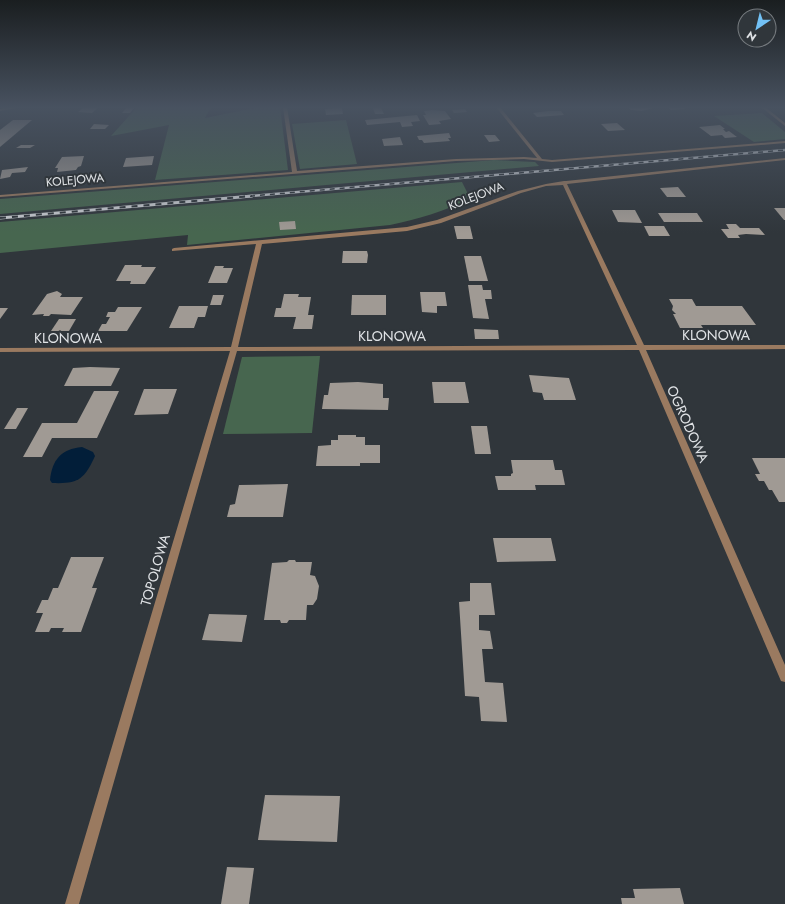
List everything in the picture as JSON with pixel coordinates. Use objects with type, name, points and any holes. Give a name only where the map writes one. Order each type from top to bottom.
[{"type":"street","points":[[291,149],[295,173]]},
{"type":"street","points":[[532,149],[541,160]]},
{"type":"street","name":"KOLEJOWA","points":[[0,196],[456,160],[524,158],[552,161],[697,149]]},
{"type":"street","name":"KOLEJOWA","points":[[174,250],[407,228],[442,220],[522,190],[564,182],[785,159]]},
{"type":"street","name":"OGRODOWA","points":[[564,182],[641,347],[785,677]]},
{"type":"street","name":"TOPOLOWA","points":[[72,904],[234,349],[259,243]]},
{"type":"street","name":"KLONOWA","points":[[0,350],[785,347]]},
{"type":"green space","points":[[163,149],[285,149],[288,170],[155,180]]},
{"type":"green space","points":[[296,149],[353,149],[357,164],[300,169]]},
{"type":"green space","points":[[494,160],[535,162],[539,166],[0,214],[0,199]]},
{"type":"green space","points":[[462,182],[470,198],[421,218],[390,225],[187,245],[188,235],[0,253],[0,222]]},
{"type":"green space","points":[[320,356],[312,433],[223,434],[242,357]]},
{"type":"water","points":[[82,447],[93,452],[95,456],[83,475],[79,479],[68,483],[52,483],[50,480],[55,461],[68,450]]},
{"type":"building","points":[[84,156],[81,166],[76,170],[57,172],[58,168],[55,168],[62,157]]},
{"type":"building","points":[[154,156],[152,165],[123,167],[126,158]]},
{"type":"building","points":[[28,167],[25,172],[12,173],[10,177],[0,179],[2,170]]},
{"type":"building","points":[[678,187],[686,197],[667,197],[660,188]]},
{"type":"building","points":[[774,208],[785,208],[785,220],[784,220]]},
{"type":"building","points":[[612,210],[635,210],[642,223],[618,222]]},
{"type":"building","points":[[658,213],[697,213],[703,222],[664,222]]},
{"type":"building","points":[[295,221],[296,229],[280,230],[279,222]]},
{"type":"building","points":[[726,224],[736,224],[740,228],[759,228],[765,235],[746,234],[738,235],[740,238],[728,238],[721,229],[729,229]]},
{"type":"building","points":[[454,226],[470,226],[473,239],[457,239]]},
{"type":"building","points":[[644,226],[664,226],[670,236],[649,236]]},
{"type":"building","points":[[343,251],[367,251],[367,263],[342,263]]},
{"type":"building","points":[[464,256],[481,256],[488,281],[469,281]]},
{"type":"building","points":[[125,265],[156,267],[145,284],[130,284],[131,281],[116,281]]},
{"type":"building","points":[[215,266],[233,268],[227,283],[208,283]]},
{"type":"building","points":[[468,285],[482,285],[483,290],[491,290],[492,299],[485,299],[489,319],[473,318]]},
{"type":"building","points":[[57,291],[62,294],[60,297],[83,297],[71,315],[32,315],[47,294]]},
{"type":"building","points":[[420,292],[445,292],[447,306],[437,306],[437,313],[422,312]]},
{"type":"building","points":[[284,294],[299,294],[298,297],[311,297],[308,315],[314,315],[312,329],[293,329],[296,317],[274,317],[276,308],[281,308]]},
{"type":"building","points":[[213,295],[224,295],[221,305],[210,305]]},
{"type":"building","points":[[352,295],[386,295],[386,315],[351,315]]},
{"type":"building","points":[[669,299],[692,299],[696,306],[742,306],[756,325],[701,325],[703,328],[680,328],[673,314],[676,314],[672,310],[673,306]]},
{"type":"building","points":[[179,306],[208,306],[205,317],[198,317],[194,328],[169,328]]},
{"type":"building","points":[[118,307],[142,307],[127,331],[98,331],[102,324],[106,324],[110,317],[106,317],[108,312],[115,312]]},
{"type":"building","points":[[0,308],[8,308],[0,319]]},
{"type":"building","points":[[59,319],[76,319],[69,331],[51,331]]},
{"type":"building","points":[[474,329],[498,330],[499,339],[475,339]]},
{"type":"building","points":[[73,368],[120,368],[111,386],[64,386]]},
{"type":"building","points":[[529,375],[569,378],[576,400],[544,400],[542,393],[533,392]]},
{"type":"building","points":[[358,382],[383,384],[383,398],[389,398],[388,410],[322,409],[324,395],[328,395],[330,383]]},
{"type":"building","points":[[432,382],[465,382],[469,403],[434,403]]},
{"type":"building","points":[[144,389],[177,389],[168,414],[134,415]]},
{"type":"building","points":[[94,391],[119,391],[97,438],[52,438],[42,457],[23,457],[42,423],[77,423]]},
{"type":"building","points":[[17,408],[28,408],[16,429],[4,429]]},
{"type":"building","points":[[471,426],[487,426],[491,454],[475,454]]},
{"type":"building","points":[[338,435],[356,435],[356,437],[365,437],[365,445],[380,445],[380,463],[360,463],[360,466],[316,466],[318,446],[331,445],[331,440],[338,440]]},
{"type":"building","points":[[752,458],[785,458],[785,502],[779,502],[772,490],[769,490],[764,481],[759,481],[755,474],[760,474]]},
{"type":"building","points":[[511,460],[553,460],[555,470],[562,470],[565,485],[535,485],[536,490],[498,490],[495,476],[511,476],[513,473]]},
{"type":"building","points":[[288,484],[283,517],[227,517],[230,505],[235,504],[239,485]]},
{"type":"building","points":[[493,538],[551,538],[556,561],[497,562]]},
{"type":"building","points":[[71,557],[104,557],[92,588],[97,588],[81,632],[62,632],[64,628],[51,628],[49,632],[35,632],[43,613],[36,613],[42,600],[48,600],[53,588],[58,588]]},
{"type":"building","points":[[289,560],[295,560],[296,562],[312,562],[310,575],[315,576],[319,586],[317,599],[313,605],[307,605],[306,620],[289,620],[287,623],[281,623],[280,620],[264,620],[272,563],[287,562]]},
{"type":"building","points":[[470,583],[491,583],[495,615],[479,615],[479,630],[490,631],[493,649],[482,649],[485,682],[503,683],[507,722],[481,721],[479,697],[465,696],[459,602],[470,601]]},
{"type":"building","points":[[209,614],[247,615],[242,642],[202,640]]},
{"type":"building","points":[[265,795],[340,796],[337,842],[258,840]]},
{"type":"building","points":[[227,867],[254,868],[249,904],[221,904]]},
{"type":"building","points":[[680,888],[684,904],[622,904],[621,898],[635,898],[633,889]]},
{"type":"railway","points":[[240,197],[785,150]]},
{"type":"railway","points":[[0,218],[252,196]]}]
